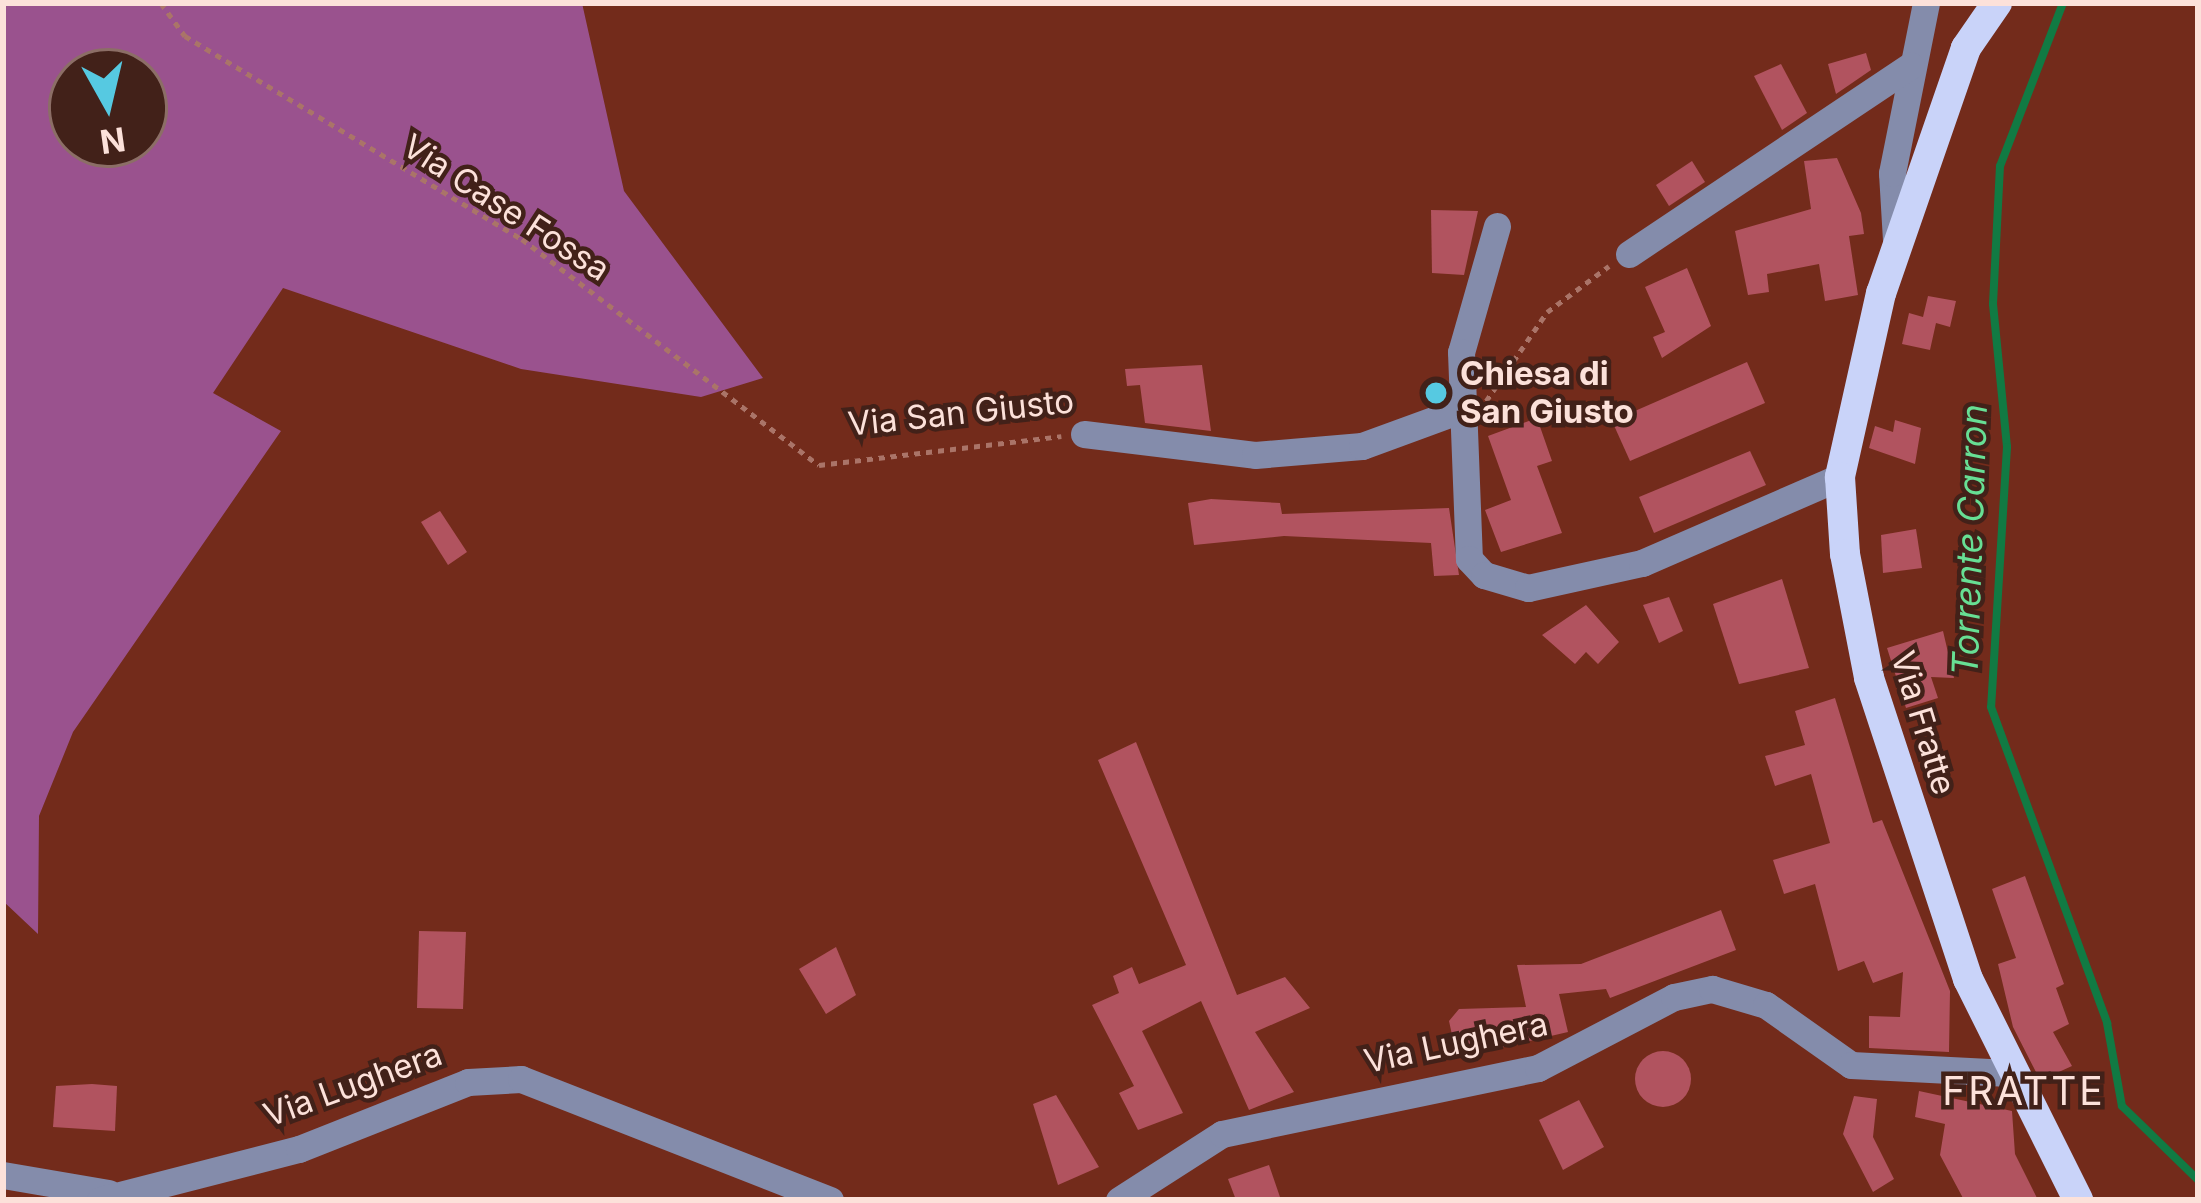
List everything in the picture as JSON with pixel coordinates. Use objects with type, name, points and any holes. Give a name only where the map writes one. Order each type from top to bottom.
[{"type":"main road","name":"Via Fratte","points":[[1997,3],[1966,48],[1896,240],[1840,477],[1869,678],[2009,1073],[2078,1200]]},
{"type":"street","points":[[1896,240],[1892,173],[1926,3]]},
{"type":"street","points":[[1629,254],[1911,65]]},
{"type":"street","points":[[1497,226],[1461,352],[1469,560],[1528,588],[1642,563],[1840,477]]},
{"type":"street","name":"Via San Giusto","points":[[1084,434],[1255,455],[1362,446],[1463,409]]},
{"type":"street","name":"Via Lughera","points":[[1119,1200],[1222,1134],[1538,1069],[1674,997],[1712,989],[1766,1004],[1851,1065],[2009,1073]]},
{"type":"street","name":"Via Lughera","points":[[104,1197],[299,1149],[468,1082],[521,1079],[830,1200]]},
{"type":"street","points":[[3,1175],[104,1197]]},
{"type":"path","name":"Via Case Fossa","points":[[161,3],[185,36],[522,239],[819,465]]},
{"type":"path","points":[[1463,409],[1501,390],[1547,312],[1629,254]]},
{"type":"path","name":"Via San Giusto","points":[[819,465],[1084,434]]},
{"type":"shaded area","points":[[3,3],[582,3],[624,191],[763,378],[701,397],[521,369],[283,288],[213,393],[281,431],[73,732],[39,816],[38,934],[3,901]]},
{"type":"building","points":[[1866,53],[1871,70],[1836,94],[1828,64]]},
{"type":"building","points":[[1781,64],[1807,113],[1782,130],[1754,76]]},
{"type":"building","points":[[1837,158],[1861,213],[1864,234],[1849,236],[1858,295],[1825,301],[1819,264],[1767,274],[1769,292],[1748,295],[1735,231],[1811,209],[1804,161]]},
{"type":"building","points":[[1692,161],[1705,182],[1669,206],[1656,185]]},
{"type":"building","points":[[1431,210],[1478,211],[1464,275],[1432,273]]},
{"type":"building","points":[[1687,268],[1711,326],[1662,358],[1653,337],[1665,332],[1645,287]]},
{"type":"building","points":[[1928,296],[1956,301],[1950,327],[1936,323],[1930,350],[1902,344],[1909,313],[1923,317]]},
{"type":"building","points":[[1747,362],[1765,403],[1630,461],[1612,421]]},
{"type":"building","points":[[1202,365],[1211,431],[1145,423],[1140,385],[1127,386],[1125,369]]},
{"type":"building","points":[[1537,418],[1552,461],[1537,466],[1562,533],[1501,552],[1485,510],[1511,500],[1488,436]]},
{"type":"building","points":[[1895,420],[1921,428],[1915,464],[1869,448],[1875,426],[1893,432]]},
{"type":"building","points":[[1750,451],[1766,485],[1654,533],[1639,497]]},
{"type":"building","points":[[1211,499],[1280,503],[1282,514],[1449,508],[1459,575],[1434,576],[1431,543],[1284,536],[1194,545],[1188,503]]},
{"type":"building","points":[[440,511],[467,552],[448,565],[421,522]]},
{"type":"building","points":[[1916,529],[1922,568],[1883,573],[1881,535]]},
{"type":"building","points":[[1782,579],[1809,668],[1739,684],[1713,604]]},
{"type":"building","points":[[1669,597],[1683,631],[1659,643],[1643,605]]},
{"type":"building","points":[[1586,605],[1619,642],[1598,664],[1586,652],[1575,664],[1542,635]]},
{"type":"building","points":[[1943,631],[1954,678],[1931,677],[1938,698],[1906,708],[1887,648]]},
{"type":"building","points":[[1835,698],[1873,823],[1882,820],[1950,991],[1949,1052],[1869,1048],[1869,1016],[1900,1017],[1903,972],[1873,983],[1864,961],[1838,971],[1815,884],[1784,894],[1773,860],[1830,843],[1811,774],[1775,786],[1765,756],[1805,745],[1795,711]]},
{"type":"building","points":[[1136,742],[1237,995],[1285,977],[1310,1008],[1255,1032],[1294,1092],[1249,1110],[1201,1001],[1142,1031],[1183,1113],[1138,1130],[1119,1093],[1134,1086],[1092,1005],[1119,993],[1113,976],[1132,967],[1139,984],[1186,965],[1098,760]]},
{"type":"building","points":[[2025,876],[2064,984],[2056,988],[2069,1024],[2053,1032],[2072,1066],[2050,1076],[2037,1074],[2013,1027],[1998,964],[2016,958],[1992,889]]},
{"type":"building","points":[[1721,910],[1736,950],[1610,998],[1606,989],[1559,994],[1568,1032],[1457,1058],[1449,1021],[1459,1009],[1526,1007],[1517,965],[1581,964]]},
{"type":"building","points":[[419,931],[466,932],[463,1009],[417,1008]]},
{"type":"building","points":[[836,947],[856,995],[826,1014],[799,969]]},
{"type":"building","points":[[1663,1051],[1683,1059],[1691,1079],[1683,1099],[1663,1107],[1643,1099],[1635,1079],[1643,1059]]},
{"type":"building","points":[[56,1086],[117,1086],[115,1131],[53,1127]]},
{"type":"building","points":[[1919,1091],[2012,1111],[2015,1154],[2038,1200],[1964,1200],[1940,1155],[1945,1124],[1915,1117]]},
{"type":"building","points":[[1056,1095],[1099,1167],[1058,1185],[1033,1104]]},
{"type":"building","points":[[1854,1096],[1877,1099],[1873,1137],[1894,1179],[1873,1192],[1843,1134]]},
{"type":"building","points":[[1579,1100],[1604,1147],[1563,1170],[1539,1120]]},
{"type":"building","points":[[1269,1165],[1281,1200],[1236,1200],[1228,1179]]},
{"type":"waterway","name":"Torrente Carron","points":[[2063,3],[2000,166],[1993,304],[2007,447],[1991,707],[2107,1023],[2122,1106],[2198,1180]]},
{"type":"place","name":"Chiesa di San Giusto","points":[[1436,393]]},
{"type":"district","name":"FRATTE","points":[[2024,1091]]}]
